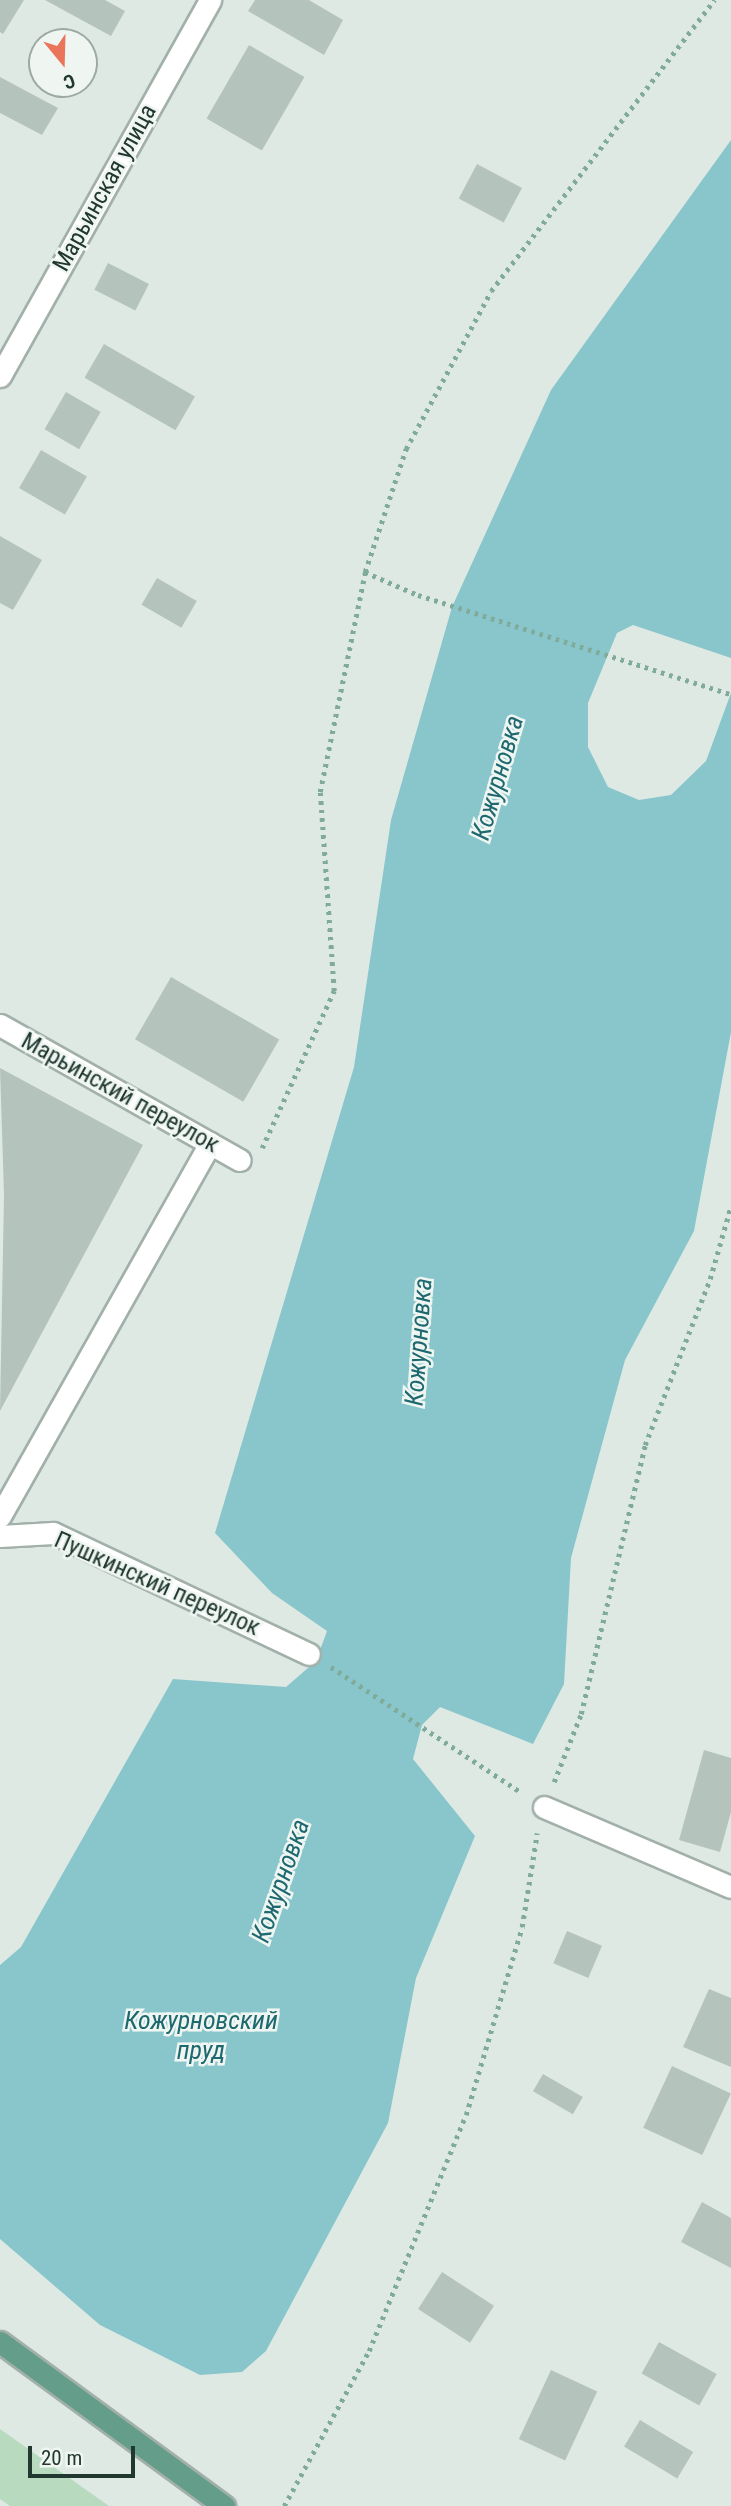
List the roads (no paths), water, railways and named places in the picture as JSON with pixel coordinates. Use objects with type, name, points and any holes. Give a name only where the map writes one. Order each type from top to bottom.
[{"type":"main road","points":[[0,2342],[224,2506]]},
{"type":"street","name":"Марьинская улица","points":[[0,376],[210,0]]},
{"type":"street","name":"Марьинский переулок","points":[[0,1025],[240,1160]]},
{"type":"street","points":[[0,1516],[210,1143]]},
{"type":"street","name":"Пушкинский переулок","points":[[0,1536],[53,1533],[309,1654]]},
{"type":"street","points":[[544,1807],[731,1887]]},
{"type":"water","name":"Кожурновский пруд","points":[[731,140],[731,658],[633,625],[617,633],[588,703],[588,747],[608,787],[639,800],[671,795],[706,761],[731,693],[731,1032],[694,1231],[625,1360],[571,1558],[564,1684],[533,1744],[440,1707],[422,1725],[413,1759],[475,1836],[416,1978],[388,2123],[266,2351],[242,2372],[200,2375],[100,2325],[0,2239],[0,1965],[21,1947],[173,1679],[286,1687],[316,1661],[327,1631],[272,1593],[215,1533],[354,1067],[391,820],[452,607],[551,390]]},
{"type":"water label","name":"Кожурновка","points":[[498,778]]},
{"type":"water label","name":"Кожурновка","points":[[419,1342]]},
{"type":"water label","name":"Кожурновка","points":[[281,1881]]}]
